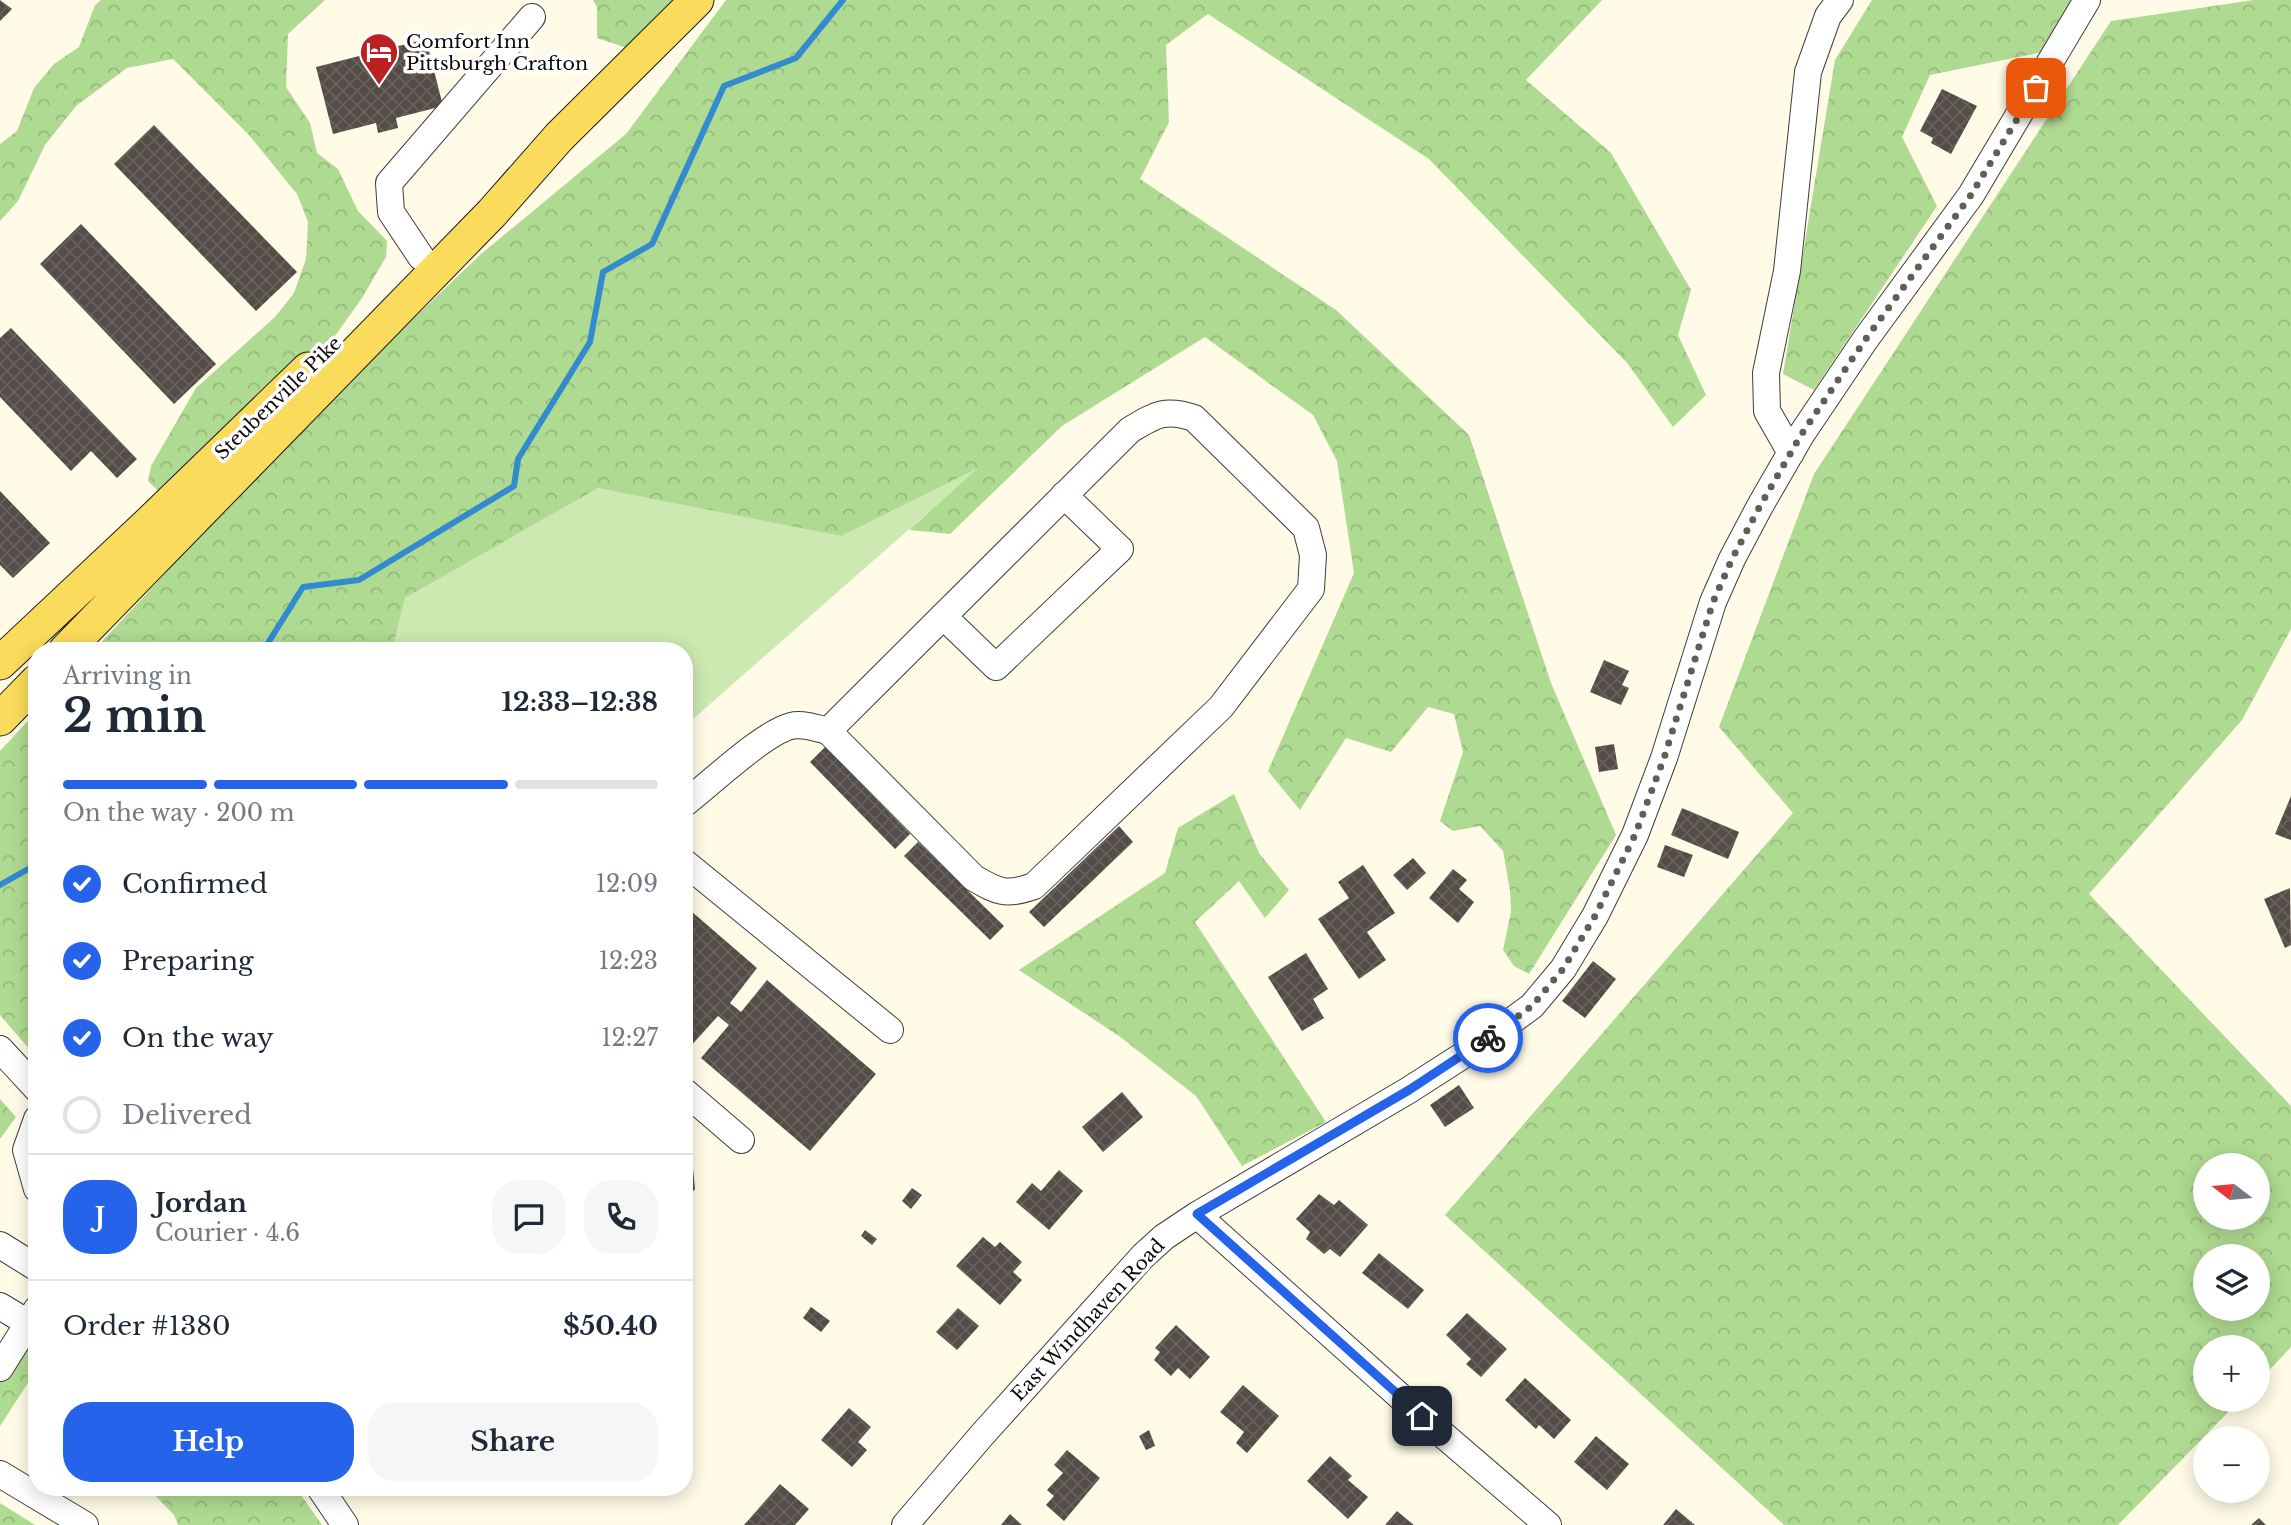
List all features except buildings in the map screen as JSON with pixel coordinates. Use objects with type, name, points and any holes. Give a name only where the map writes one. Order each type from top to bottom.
[{"type":"main road","name":"Steubenville Pike","points":[[74,642],[492,213],[559,137],[697,0]]},
{"type":"main road","name":"Steubenville Pike","points":[[0,663],[149,523],[479,200],[559,137]]},
{"type":"main road","points":[[0,719],[28,690]]},
{"type":"street","points":[[1791,453],[1767,411],[1766,373],[1787,271],[1808,72],[1828,16],[1840,0]]},
{"type":"street","name":"East Windhaven Road","points":[[905,1525],[982,1435],[1143,1256],[1164,1237],[1197,1214],[1409,1090],[1476,1047],[1532,1006],[1563,969],[1595,916],[1635,835],[1664,758],[1713,602],[1737,549],[1791,453],[1865,340],[1971,195],[2087,0]]},
{"type":"street","points":[[421,257],[391,212],[389,183],[533,17]]},
{"type":"street","points":[[693,797],[771,735],[792,725],[828,731],[974,878],[996,891],[1015,893],[1034,886],[1221,707],[1311,589],[1313,555],[1306,528],[1194,418],[1177,413],[1158,414],[1130,430],[828,731]]},
{"type":"street","points":[[943,616],[996,667],[1120,549],[1064,495]]},
{"type":"street","points":[[693,869],[890,1030]]},
{"type":"street","points":[[0,1049],[28,1079]]},
{"type":"street","points":[[693,1099],[741,1140]]},
{"type":"street","points":[[1197,1214],[1548,1525]]},
{"type":"street","points":[[0,1245],[28,1262]]},
{"type":"street","points":[[0,1306],[28,1315]]},
{"type":"street","points":[[0,1368],[28,1322]]},
{"type":"street","points":[[0,1474],[28,1491]]},
{"type":"street","points":[[37,1496],[85,1525]]},
{"type":"street","points":[[325,1496],[345,1525]]},
{"type":"green space","points":[[101,0],[325,0],[288,34],[286,87],[310,123],[317,153],[338,169],[358,211],[387,241],[386,257],[362,298],[330,343],[168,501],[148,481],[151,466],[196,388],[275,317],[294,293],[306,259],[308,222],[297,194],[248,134],[173,59],[127,68],[76,106],[45,145],[18,201],[0,221],[0,144],[17,131],[34,88],[54,64],[79,47],[95,5]]},
{"type":"green space","points":[[593,0],[690,0],[639,52],[597,38],[597,7]]},
{"type":"green space","points":[[726,0],[1602,0],[1526,80],[1611,153],[1691,290],[1678,335],[1706,395],[1673,427],[1628,364],[1429,159],[1208,14],[1166,45],[1169,122],[1140,179],[1336,310],[1469,435],[1551,683],[1616,835],[1529,974],[1514,966],[1503,950],[1511,912],[1503,851],[1480,826],[1453,831],[1440,821],[1463,752],[1454,714],[1428,707],[1391,752],[1346,738],[1300,810],[1268,771],[1354,573],[1337,461],[1313,415],[1205,337],[1062,426],[950,534],[909,530],[978,468],[841,536],[598,488],[405,598],[394,642],[101,642],[317,411],[481,254],[626,134]]},
{"type":"green space","points":[[1872,0],[2073,0],[2043,52],[1930,75],[1902,137],[1937,206],[1814,390],[1783,374],[1835,60]]},
{"type":"green space","points":[[2254,0],[2291,0],[2291,629],[2242,720],[2089,894],[2291,1106],[2291,1347],[2270,1369],[2270,1335],[2193,1335],[2193,1412],[2228,1412],[2215,1426],[2193,1426],[2193,1448],[2118,1525],[1784,1525],[1445,1215],[1793,813],[1719,727],[1814,474],[2111,21]]},
{"type":"green space","points":[[981,466],[693,719],[693,642],[394,642],[405,598],[598,487],[841,536]]},
{"type":"green space","points":[[28,721],[28,1048],[0,1015],[0,751]]},
{"type":"green space","points":[[1234,794],[1259,853],[1289,890],[1265,918],[1239,881],[1195,922],[1326,1122],[1242,1166],[1196,1096],[1119,1036],[1019,970],[1165,873],[1178,828]]},
{"type":"green space","points":[[0,1099],[16,1117],[0,1139]]},
{"type":"green space","points":[[28,1326],[28,1383],[0,1426],[0,1380]]},
{"type":"green space","points":[[156,1496],[302,1496],[322,1525],[178,1525],[174,1515]]},
{"type":"green space","points":[[0,1503],[35,1525],[0,1525]]},
{"type":"waterway","points":[[269,642],[303,587],[359,580],[514,486],[518,459],[590,342],[603,272],[652,244],[724,86],[796,58],[843,0]]},
{"type":"waterway","points":[[0,885],[28,869]]},
{"type":"way so far","points":[[1488,1038],[1532,1006],[1563,969],[1595,916],[1635,835],[1664,758],[1713,602],[1760,506],[1801,435],[1865,340],[1971,195],[2036,88]]},
{"type":"place","name":"Comfort Inn Pittsburgh Crafton","points":[[379,86]]},
{"type":"route","points":[[1422,1416],[1197,1214],[1409,1090],[1488,1038]]}]
